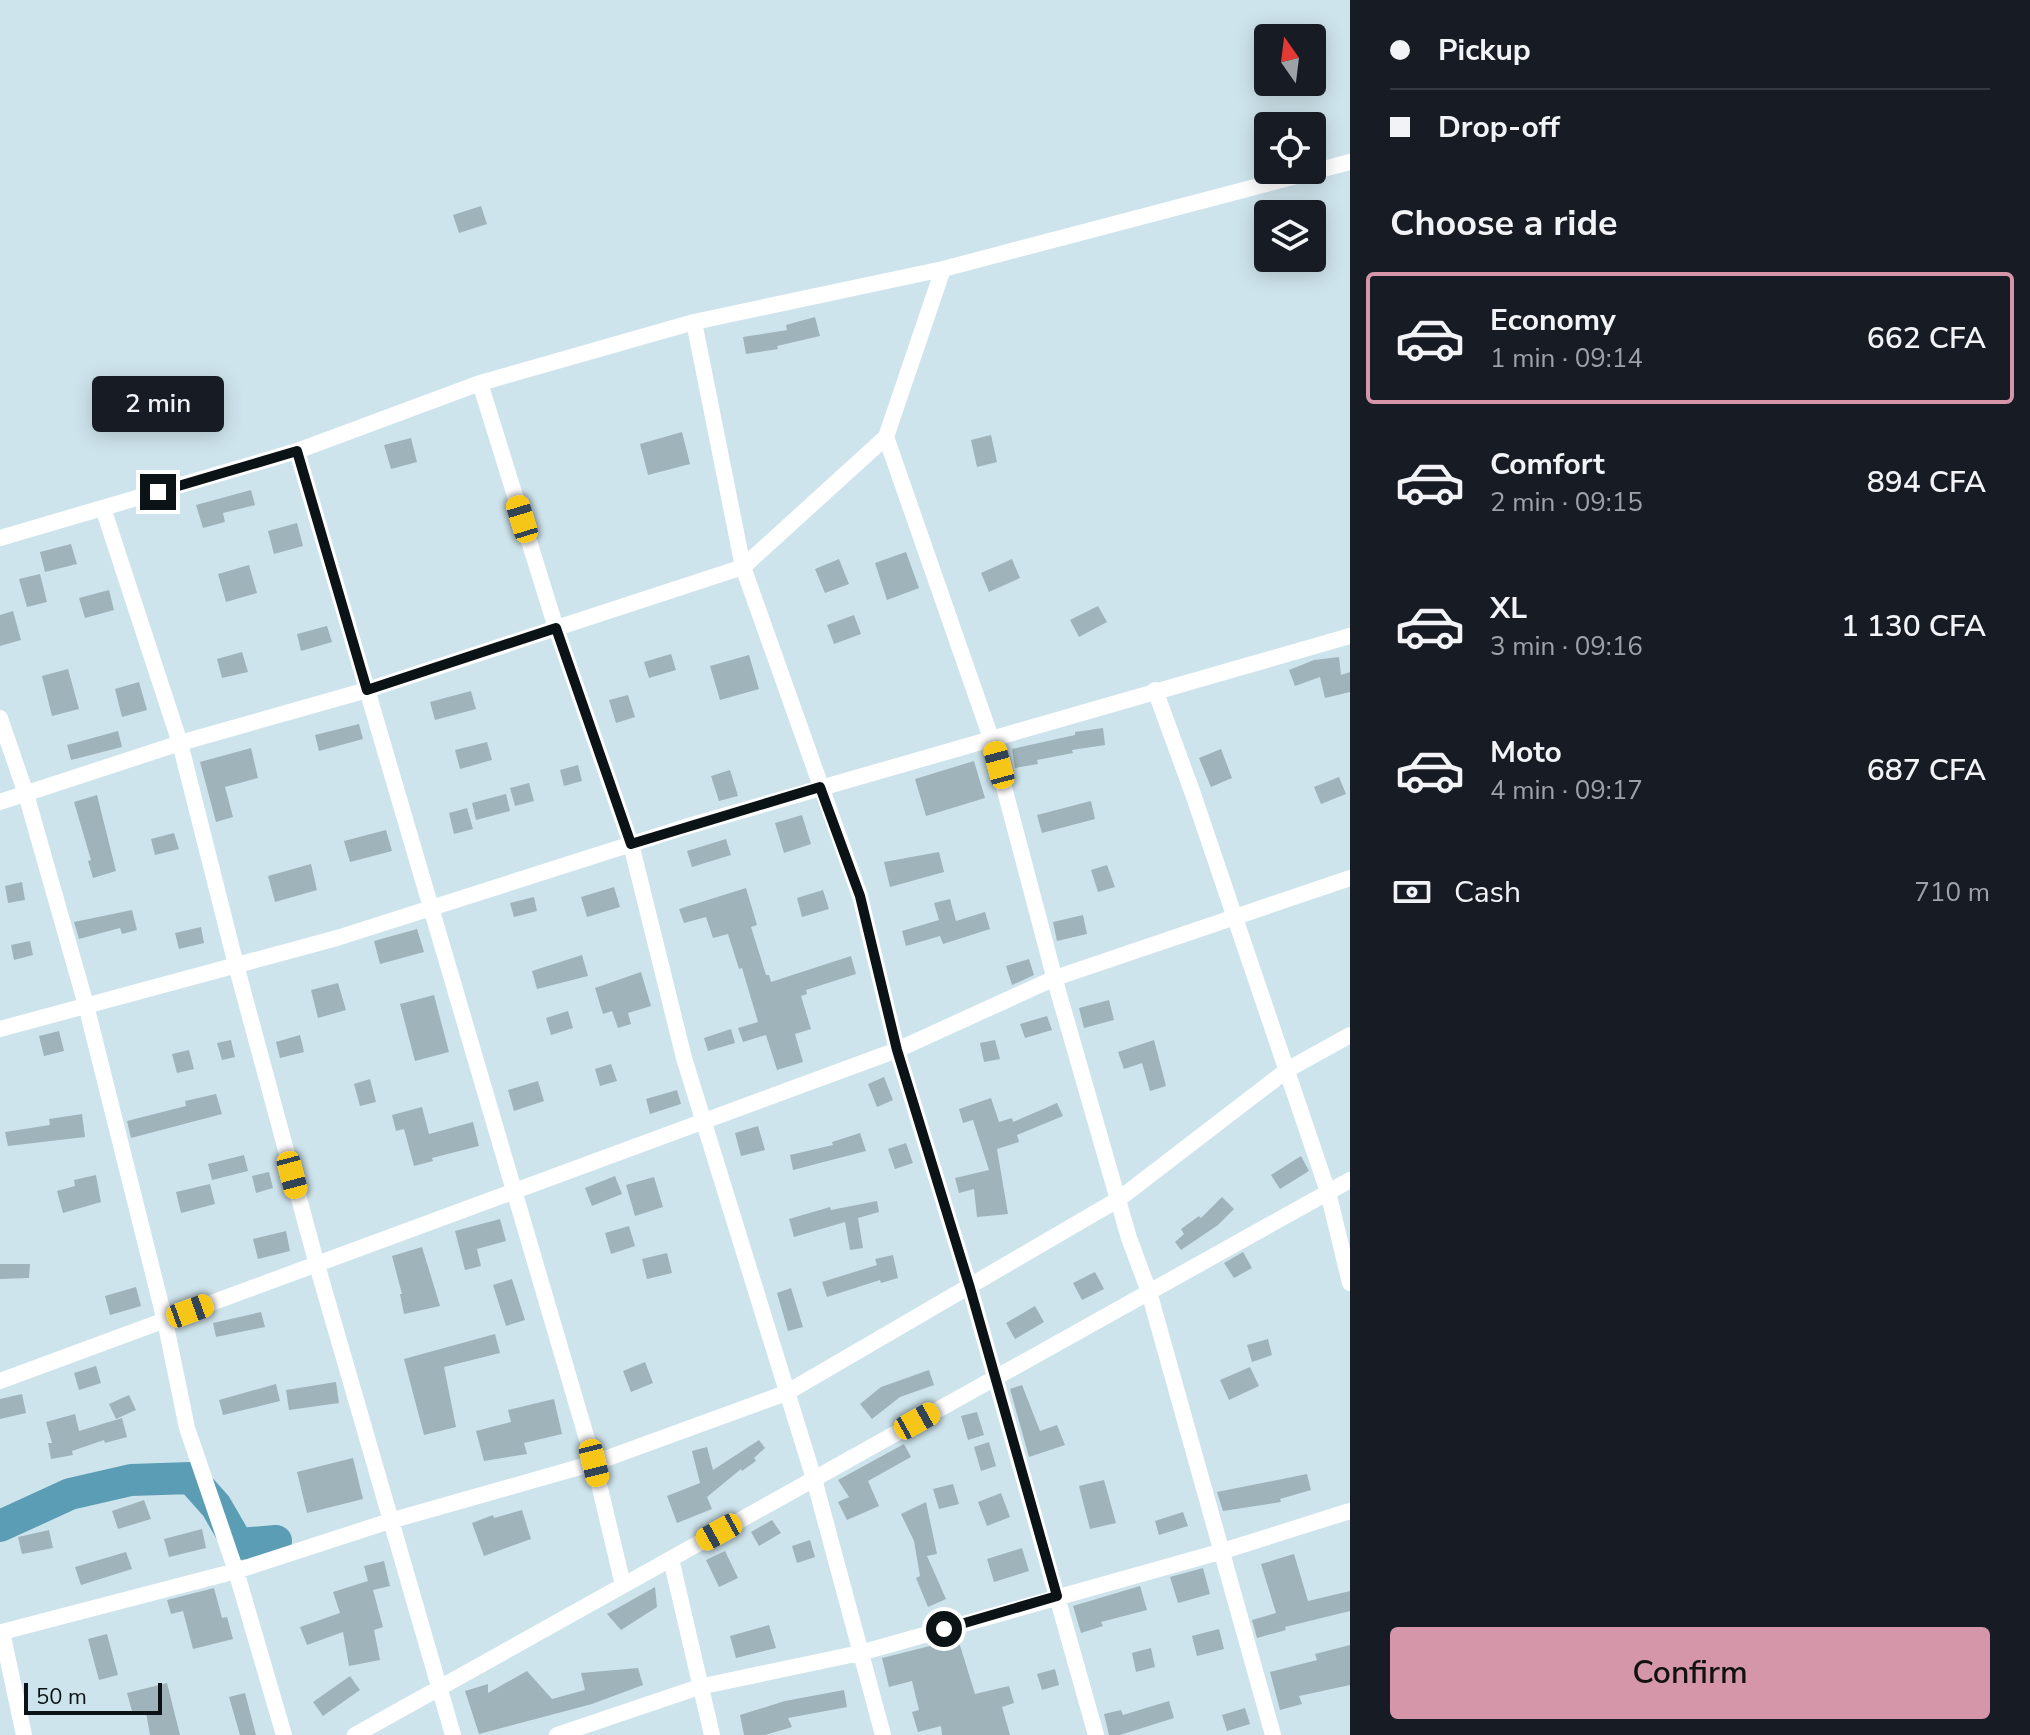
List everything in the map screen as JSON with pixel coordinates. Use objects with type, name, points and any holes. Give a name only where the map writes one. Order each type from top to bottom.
[{"type":"street","points":[[0,538],[297,451],[480,383],[694,322],[943,269],[1350,162]]},
{"type":"street","points":[[0,802],[180,743],[367,690],[743,567],[886,437],[943,269]]},
{"type":"street","points":[[694,322],[743,567],[860,896],[897,1050],[970,1288],[1096,1735]]},
{"type":"street","points":[[480,383],[556,628],[631,844],[684,1058],[814,1479],[883,1735]]},
{"type":"street","points":[[886,437],[991,738],[1055,978],[1129,1238],[1149,1292],[1273,1735]]},
{"type":"street","points":[[297,451],[540,1288],[594,1463],[623,1585]]},
{"type":"street","points":[[103,508],[180,743],[317,1265],[453,1735]]},
{"type":"street","points":[[0,1029],[337,938],[820,787],[1350,636]]},
{"type":"street","points":[[1155,690],[1328,1192],[1350,1283]]},
{"type":"street","points":[[0,718],[26,794],[86,1005],[165,1321],[187,1428],[236,1571],[284,1735]]},
{"type":"street","points":[[0,1381],[897,1050],[1055,978],[1350,878]]},
{"type":"street","points":[[24,1735],[2,1632],[236,1571],[390,1521],[594,1463],[786,1393],[1119,1199],[1287,1070],[1350,1035]]},
{"type":"street","points":[[355,1735],[1350,1180]]},
{"type":"street","points":[[557,1735],[699,1687],[860,1653],[1223,1551],[1350,1511]]},
{"type":"street","points":[[671,1559],[712,1735]]},
{"type":"building","points":[[481,206],[487,224],[459,233],[453,215]]},
{"type":"building","points":[[815,317],[820,336],[777,346],[778,349],[746,354],[743,337],[787,330],[786,325]]},
{"type":"building","points":[[682,432],[690,464],[648,475],[640,444]]},
{"type":"building","points":[[991,435],[997,462],[977,467],[971,440]]},
{"type":"building","points":[[411,438],[417,462],[391,469],[384,445]]},
{"type":"building","points":[[251,490],[255,505],[223,513],[225,522],[203,528],[196,505]]},
{"type":"building","points":[[297,523],[303,546],[274,554],[268,531]]},
{"type":"building","points":[[71,544],[77,564],[45,572],[40,552]]},
{"type":"building","points":[[906,552],[919,588],[887,600],[875,563]]},
{"type":"building","points":[[839,559],[849,584],[825,593],[815,569]]},
{"type":"building","points":[[1012,559],[1020,578],[989,592],[981,573]]},
{"type":"building","points":[[249,565],[257,593],[226,602],[218,574]]},
{"type":"building","points":[[40,574],[47,602],[27,607],[19,579]]},
{"type":"building","points":[[109,590],[114,610],[85,618],[79,598]]},
{"type":"building","points":[[1098,606],[1107,622],[1079,637],[1070,620]]},
{"type":"building","points":[[13,611],[21,640],[0,646],[0,615]]},
{"type":"building","points":[[854,615],[861,634],[834,644],[827,625]]},
{"type":"building","points":[[327,626],[332,642],[301,651],[297,634]]},
{"type":"building","points":[[242,652],[248,672],[222,678],[217,659]]},
{"type":"building","points":[[671,654],[676,670],[649,678],[644,662]]},
{"type":"building","points":[[749,655],[759,689],[720,700],[710,666]]},
{"type":"building","points":[[1339,657],[1341,675],[1350,672],[1350,692],[1325,698],[1320,677],[1295,686],[1289,670],[1314,660]]},
{"type":"building","points":[[68,669],[79,709],[52,716],[42,676]]},
{"type":"building","points":[[139,682],[147,710],[122,717],[115,689]]},
{"type":"building","points":[[471,691],[476,709],[435,720],[430,702]]},
{"type":"building","points":[[628,695],[635,717],[616,723],[609,700]]},
{"type":"building","points":[[359,724],[363,739],[319,751],[315,735]]},
{"type":"building","points":[[1103,728],[1105,745],[1072,750],[1073,753],[1015,768],[1012,749]]},
{"type":"building","points":[[118,731],[122,747],[71,760],[67,745]]},
{"type":"building","points":[[487,742],[492,760],[460,769],[455,750]]},
{"type":"building","points":[[251,748],[258,778],[225,787],[233,817],[216,822],[200,762]]},
{"type":"building","points":[[1221,749],[1232,778],[1211,787],[1199,758]]},
{"type":"building","points":[[974,761],[985,798],[926,816],[915,779]]},
{"type":"building","points":[[578,765],[582,781],[564,786],[560,770]]},
{"type":"building","points":[[730,770],[738,796],[719,801],[711,776]]},
{"type":"building","points":[[1339,777],[1346,794],[1321,804],[1314,787]]},
{"type":"building","points":[[529,783],[534,801],[515,806],[510,788]]},
{"type":"building","points":[[506,794],[510,811],[476,820],[472,803]]},
{"type":"building","points":[[97,795],[116,871],[93,878],[88,861],[91,860],[74,802]]},
{"type":"building","points":[[1091,801],[1095,819],[1042,833],[1037,815]]},
{"type":"building","points":[[467,808],[473,829],[454,834],[449,813]]},
{"type":"building","points":[[802,815],[811,844],[784,853],[775,823]]},
{"type":"building","points":[[386,830],[392,851],[350,862],[344,841]]},
{"type":"building","points":[[174,833],[179,849],[155,855],[151,839]]},
{"type":"building","points":[[726,839],[731,855],[692,867],[687,851]]},
{"type":"building","points":[[939,852],[944,872],[890,887],[884,862]]},
{"type":"building","points":[[311,864],[317,890],[275,902],[268,876]]},
{"type":"building","points":[[1107,865],[1115,887],[1098,892],[1091,870]]},
{"type":"building","points":[[22,882],[25,900],[8,903],[5,886]]},
{"type":"building","points":[[614,887],[620,907],[587,917],[581,897]]},
{"type":"building","points":[[746,888],[757,925],[751,927],[771,982],[851,956],[856,974],[806,990],[807,994],[801,996],[811,1029],[795,1034],[803,1062],[777,1070],[766,1035],[743,1042],[738,1028],[758,1022],[728,934],[713,938],[706,917],[684,923],[679,909]]},
{"type":"building","points":[[823,890],[829,909],[802,917],[797,898]]},
{"type":"building","points":[[534,897],[537,911],[514,917],[510,903]]},
{"type":"building","points":[[950,899],[956,921],[985,912],[990,929],[943,944],[940,936],[906,946],[902,931],[939,920],[934,903]]},
{"type":"building","points":[[132,910],[137,930],[122,934],[120,928],[79,939],[74,922]]},
{"type":"building","points":[[1083,915],[1087,934],[1057,941],[1053,922]]},
{"type":"building","points":[[201,927],[204,943],[179,949],[175,933]]},
{"type":"building","points":[[417,929],[424,952],[380,964],[374,941]]},
{"type":"building","points":[[30,941],[33,955],[14,960],[11,945]]},
{"type":"building","points":[[582,955],[588,976],[537,989],[532,971]]},
{"type":"building","points":[[1029,959],[1034,975],[1012,985],[1006,966]]},
{"type":"building","points":[[641,972],[651,1006],[628,1013],[631,1024],[618,1028],[612,1011],[603,1014],[595,988]]},
{"type":"building","points":[[338,983],[346,1010],[318,1018],[311,990]]},
{"type":"building","points":[[434,995],[449,1052],[415,1061],[400,1004]]},
{"type":"building","points":[[1109,1000],[1114,1020],[1084,1028],[1079,1008]]},
{"type":"building","points":[[568,1011],[573,1028],[551,1035],[546,1018]]},
{"type":"building","points":[[1047,1016],[1052,1030],[1025,1038],[1020,1024]]},
{"type":"building","points":[[731,1029],[735,1043],[708,1051],[704,1038]]},
{"type":"building","points":[[59,1031],[64,1051],[44,1056],[39,1036]]},
{"type":"building","points":[[300,1035],[304,1052],[280,1058],[276,1042]]},
{"type":"building","points":[[231,1040],[235,1057],[222,1060],[217,1043]]},
{"type":"building","points":[[995,1040],[1000,1059],[984,1062],[980,1043]]},
{"type":"building","points":[[1154,1040],[1166,1086],[1150,1091],[1142,1063],[1124,1069],[1118,1052]]},
{"type":"building","points":[[189,1050],[194,1069],[177,1073],[172,1054]]},
{"type":"building","points":[[611,1064],[617,1081],[600,1086],[595,1069]]},
{"type":"building","points":[[884,1077],[893,1100],[877,1107],[868,1084]]},
{"type":"building","points":[[370,1079],[376,1102],[360,1106],[354,1084]]},
{"type":"building","points":[[538,1081],[544,1101],[514,1111],[508,1090]]},
{"type":"building","points":[[677,1090],[681,1104],[650,1114],[646,1099]]},
{"type":"building","points":[[216,1094],[222,1114],[131,1138],[127,1121],[186,1106],[185,1101]]},
{"type":"building","points":[[991,1098],[999,1122],[1012,1118],[1013,1122],[1057,1103],[1063,1116],[1017,1135],[1019,1142],[997,1149],[1008,1214],[977,1217],[974,1189],[959,1193],[955,1178],[989,1170],[973,1120],[963,1123],[959,1109]]},
{"type":"building","points":[[422,1107],[429,1134],[473,1122],[479,1146],[414,1166],[404,1129],[396,1131],[392,1115]]},
{"type":"building","points":[[82,1114],[85,1137],[8,1146],[5,1132],[50,1125],[49,1119]]},
{"type":"building","points":[[758,1126],[765,1150],[741,1156],[735,1133]]},
{"type":"building","points":[[860,1133],[866,1151],[793,1170],[790,1155],[833,1145],[832,1142]]},
{"type":"building","points":[[906,1143],[913,1163],[895,1169],[888,1149]]},
{"type":"building","points":[[244,1155],[248,1171],[212,1180],[208,1164]]},
{"type":"building","points":[[1301,1156],[1309,1171],[1280,1189],[1271,1175]]},
{"type":"building","points":[[269,1172],[273,1188],[256,1193],[252,1176]]},
{"type":"building","points":[[96,1175],[101,1202],[63,1213],[57,1191],[75,1186],[74,1180]]},
{"type":"building","points":[[615,1176],[622,1194],[592,1206],[585,1188]]},
{"type":"building","points":[[654,1177],[663,1207],[635,1216],[626,1185]]},
{"type":"building","points":[[210,1184],[215,1204],[181,1213],[176,1192]]},
{"type":"building","points":[[1222,1197],[1234,1209],[1218,1225],[1181,1250],[1175,1242],[1184,1234],[1181,1229],[1199,1216],[1201,1218]]},
{"type":"building","points":[[877,1201],[879,1212],[858,1218],[863,1248],[850,1250],[845,1222],[794,1237],[789,1219],[830,1207],[831,1210]]},
{"type":"building","points":[[500,1219],[506,1241],[477,1249],[481,1266],[465,1270],[455,1231]]},
{"type":"building","points":[[629,1226],[635,1246],[611,1254],[605,1233]]},
{"type":"building","points":[[286,1231],[290,1251],[258,1259],[253,1239]]},
{"type":"building","points":[[422,1247],[440,1306],[404,1314],[392,1256]]},
{"type":"building","points":[[1243,1252],[1252,1268],[1234,1278],[1224,1263]]},
{"type":"building","points":[[667,1253],[672,1273],[647,1279],[642,1259]]},
{"type":"building","points":[[893,1255],[898,1278],[881,1283],[880,1280],[827,1297],[822,1282],[877,1265],[875,1259]]},
{"type":"building","points":[[0,1264],[30,1264],[29,1278],[0,1279]]},
{"type":"building","points":[[1095,1272],[1104,1289],[1082,1300],[1073,1283]]},
{"type":"building","points":[[512,1279],[525,1320],[506,1326],[493,1285]]},
{"type":"building","points":[[136,1287],[141,1306],[110,1315],[105,1296]]},
{"type":"building","points":[[791,1288],[803,1327],[788,1331],[777,1293]]},
{"type":"building","points":[[1035,1306],[1044,1322],[1015,1339],[1006,1323]]},
{"type":"building","points":[[261,1312],[265,1327],[216,1337],[213,1323]]},
{"type":"building","points":[[495,1334],[500,1353],[444,1367],[456,1427],[424,1435],[404,1359]]},
{"type":"building","points":[[1268,1339],[1272,1355],[1252,1362],[1247,1345]]},
{"type":"building","points":[[645,1362],[653,1383],[631,1392],[623,1371]]},
{"type":"building","points":[[96,1366],[101,1383],[79,1390],[74,1373]]},
{"type":"building","points":[[1250,1367],[1259,1386],[1229,1400],[1220,1380]]},
{"type":"building","points":[[929,1370],[934,1385],[900,1397],[872,1419],[860,1404],[881,1387]]},
{"type":"building","points":[[336,1382],[339,1403],[289,1410],[286,1390]]},
{"type":"building","points":[[276,1384],[280,1401],[223,1415],[219,1400]]},
{"type":"building","points":[[1022,1385],[1040,1431],[1057,1425],[1065,1445],[1029,1457],[1010,1389]]},
{"type":"building","points":[[22,1394],[26,1413],[0,1419],[0,1399]]},
{"type":"building","points":[[129,1395],[136,1410],[116,1419],[109,1404]]},
{"type":"building","points":[[554,1399],[562,1434],[524,1443],[527,1454],[484,1461],[476,1431],[511,1422],[508,1410]]},
{"type":"building","points":[[977,1412],[984,1435],[968,1440],[961,1416]]},
{"type":"building","points":[[75,1414],[79,1431],[122,1418],[127,1437],[105,1443],[104,1440],[72,1451],[73,1455],[51,1459],[48,1443],[52,1443],[46,1422]]},
{"type":"building","points":[[759,1440],[765,1448],[754,1458],[756,1461],[741,1469],[707,1497],[712,1509],[677,1523],[667,1496],[700,1483],[692,1451],[707,1447],[713,1470]]},
{"type":"building","points":[[989,1442],[996,1466],[981,1471],[974,1447]]},
{"type":"building","points":[[904,1444],[911,1457],[868,1481],[879,1506],[847,1520],[838,1502],[849,1497],[838,1480]]},
{"type":"building","points":[[353,1458],[363,1499],[307,1513],[297,1472]]},
{"type":"building","points":[[1307,1474],[1311,1490],[1280,1499],[1281,1502],[1223,1511],[1217,1492]]},
{"type":"building","points":[[1104,1480],[1116,1523],[1090,1529],[1079,1486]]},
{"type":"building","points":[[953,1484],[959,1504],[939,1509],[933,1489]]},
{"type":"building","points":[[1001,1493],[1010,1517],[987,1526],[978,1502]]},
{"type":"building","points":[[144,1500],[151,1519],[118,1529],[112,1511]]},
{"type":"building","points":[[926,1502],[937,1554],[927,1556],[946,1599],[928,1607],[916,1578],[920,1576],[914,1541],[901,1514]]},
{"type":"building","points":[[522,1510],[531,1539],[484,1556],[472,1523],[493,1515],[494,1518]]},
{"type":"building","points":[[1183,1512],[1188,1526],[1159,1535],[1155,1521]]},
{"type":"building","points":[[772,1520],[781,1533],[759,1546],[751,1532]]},
{"type":"building","points":[[202,1529],[206,1548],[169,1557],[164,1539]]},
{"type":"building","points":[[49,1530],[53,1548],[22,1554],[18,1537]]},
{"type":"building","points":[[810,1540],[815,1557],[797,1563],[792,1546]]},
{"type":"building","points":[[1022,1548],[1029,1571],[994,1582],[987,1559]]},
{"type":"building","points":[[725,1551],[738,1578],[719,1587],[706,1560]]},
{"type":"building","points":[[126,1552],[132,1569],[81,1585],[75,1567]]},
{"type":"building","points":[[1294,1554],[1308,1601],[1350,1591],[1350,1611],[1285,1627],[1286,1630],[1257,1638],[1252,1620],[1276,1613],[1261,1564]]},
{"type":"building","points":[[384,1561],[390,1586],[373,1590],[383,1627],[374,1630],[380,1660],[349,1666],[343,1632],[307,1645],[300,1627],[340,1613],[333,1592],[368,1581],[364,1566]]},
{"type":"building","points":[[1203,1568],[1210,1594],[1178,1603],[1170,1577]]},
{"type":"building","points":[[1140,1586],[1147,1610],[1101,1622],[1103,1626],[1081,1633],[1073,1606]]},
{"type":"building","points":[[655,1587],[657,1607],[621,1630],[607,1614]]},
{"type":"building","points":[[214,1588],[222,1618],[227,1617],[233,1639],[193,1649],[183,1611],[171,1614],[167,1600]]},
{"type":"building","points":[[769,1625],[776,1648],[736,1658],[730,1636]]},
{"type":"building","points":[[1219,1629],[1224,1649],[1197,1656],[1192,1636]]},
{"type":"building","points":[[107,1634],[118,1675],[99,1680],[88,1639]]},
{"type":"building","points":[[958,1639],[975,1694],[1009,1686],[1014,1703],[1002,1707],[1010,1735],[942,1735],[941,1726],[918,1732],[912,1712],[919,1710],[912,1681],[889,1687],[882,1658]]},
{"type":"building","points":[[1350,1645],[1350,1685],[1299,1696],[1302,1704],[1280,1710],[1270,1672],[1317,1660],[1315,1654]]},
{"type":"building","points":[[1151,1648],[1155,1667],[1136,1672],[1132,1653]]},
{"type":"building","points":[[638,1668],[643,1685],[592,1704],[479,1734],[465,1691],[488,1684],[488,1693],[527,1671],[552,1699],[585,1690],[581,1673]]},
{"type":"building","points":[[1055,1669],[1059,1685],[1042,1690],[1037,1674]]},
{"type":"building","points":[[350,1676],[360,1690],[323,1716],[313,1702]]},
{"type":"building","points":[[167,1683],[180,1735],[150,1735],[146,1712],[133,1715],[127,1693]]},
{"type":"building","points":[[844,1690],[847,1707],[788,1718],[792,1727],[765,1735],[744,1735],[740,1715],[785,1701]]},
{"type":"building","points":[[245,1693],[256,1735],[240,1735],[229,1697]]},
{"type":"building","points":[[1169,1701],[1174,1718],[1120,1735],[1109,1735],[1104,1714],[1121,1710],[1123,1715]]},
{"type":"building","points":[[1245,1708],[1250,1724],[1227,1731],[1222,1715]]},
{"type":"waterway","points":[[0,1526],[70,1494],[131,1480],[191,1478],[216,1506],[238,1544],[276,1541]]},
{"type":"route","points":[[158,492],[297,451],[367,690],[556,628],[631,844],[820,787],[860,896],[897,1050],[970,1288],[1057,1596],[944,1629]]}]
